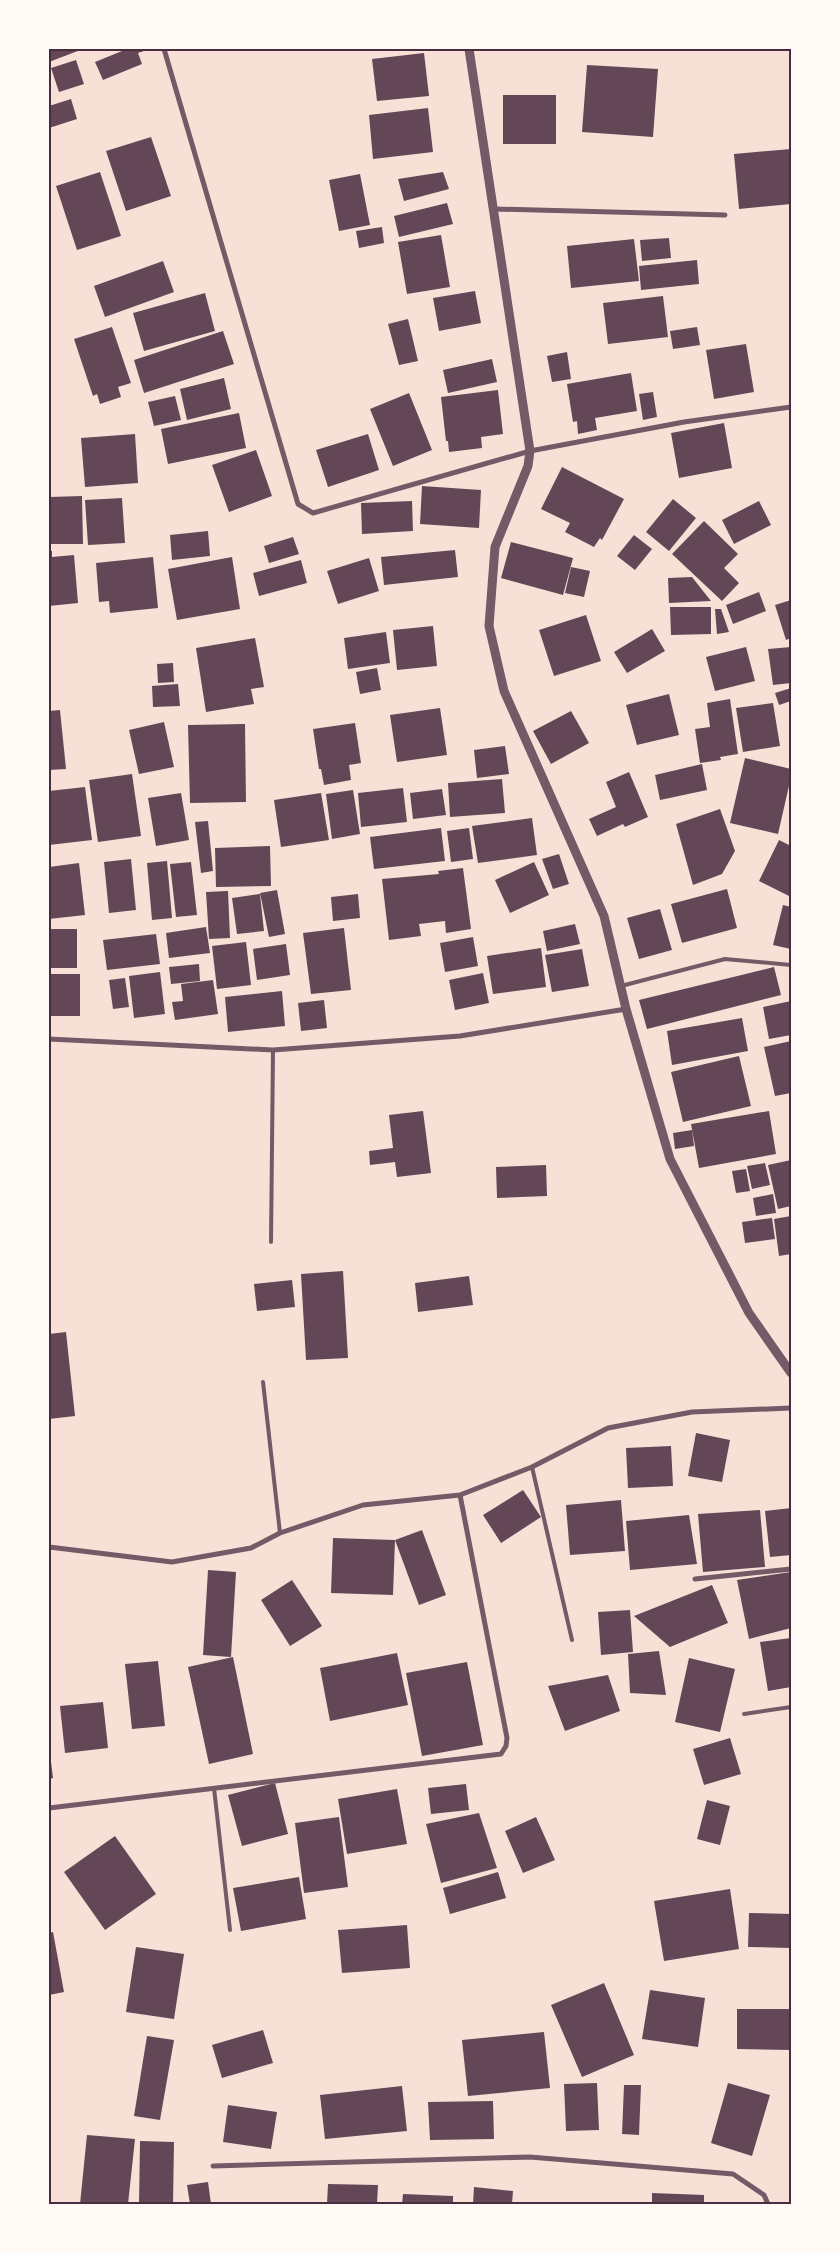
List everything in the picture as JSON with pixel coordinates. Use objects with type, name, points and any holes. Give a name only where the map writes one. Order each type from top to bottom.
[{"type":"street","points":[[164,49],[298,504],[313,514],[530,451],[684,422],[791,407]]},
{"type":"street","points":[[469,49],[530,451],[528,466],[495,547],[490,626],[504,691],[604,916],[626,1009],[670,1159],[749,1313],[791,1373]]},
{"type":"street","points":[[494,209],[726,215]]},
{"type":"street","points":[[49,1039],[272,1050],[460,1036],[626,1009]]},
{"type":"street","points":[[49,1547],[172,1562],[251,1548],[280,1533],[363,1505],[460,1495],[532,1468],[608,1428],[692,1412],[791,1408]]},
{"type":"street","points":[[49,1808],[502,1754],[507,1738],[460,1495]]},
{"type":"street","points":[[695,1579],[791,1569]]},
{"type":"street","points":[[213,2166],[530,2157],[733,2174],[764,2195],[768,2204]]},
{"type":"lane","points":[[621,986],[725,959],[791,965]]},
{"type":"lane","points":[[271,1242],[272,1050]]},
{"type":"lane","points":[[264,1382],[280,1533]]},
{"type":"lane","points":[[532,1468],[572,1640]]},
{"type":"lane","points":[[744,1714],[791,1707]]},
{"type":"lane","points":[[214,1788],[230,1930]]},
{"type":"building","points":[[49,49],[83,49],[49,62]]},
{"type":"building","points":[[127,49],[143,49],[144,51],[138,53],[142,64],[103,80],[95,62]]},
{"type":"building","points":[[424,53],[429,96],[377,101],[372,59]]},
{"type":"building","points":[[76,60],[84,84],[59,92],[51,68]]},
{"type":"building","points":[[587,65],[658,69],[653,137],[582,132]]},
{"type":"building","points":[[503,95],[556,95],[556,144],[503,144]]},
{"type":"building","points":[[71,99],[77,119],[49,128],[49,106]]},
{"type":"building","points":[[428,108],[433,152],[373,159],[369,115]]},
{"type":"building","points":[[151,137],[171,196],[126,211],[106,151]]},
{"type":"building","points":[[791,149],[791,204],[739,209],[734,154]]},
{"type":"building","points":[[100,172],[121,236],[77,250],[56,186]]},
{"type":"building","points":[[443,172],[449,189],[404,201],[398,179]]},
{"type":"building","points":[[360,174],[370,225],[339,231],[329,180]]},
{"type":"building","points":[[447,203],[453,224],[399,237],[394,216]]},
{"type":"building","points":[[382,227],[384,243],[359,248],[356,231]]},
{"type":"building","points":[[441,235],[450,287],[407,294],[398,242]]},
{"type":"building","points":[[669,238],[671,258],[642,261],[640,240]]},
{"type":"building","points":[[634,239],[639,281],[571,288],[567,246]]},
{"type":"building","points":[[697,260],[699,284],[641,290],[639,266]]},
{"type":"building","points":[[163,261],[174,292],[105,317],[94,286]]},
{"type":"building","points":[[475,291],[481,323],[439,331],[433,298]]},
{"type":"building","points":[[205,293],[215,331],[144,351],[133,313]]},
{"type":"building","points":[[663,296],[668,337],[608,344],[603,303]]},
{"type":"building","points":[[408,319],[418,361],[399,365],[388,324]]},
{"type":"building","points":[[112,327],[131,383],[118,387],[121,397],[100,404],[97,394],[93,396],[74,339]]},
{"type":"building","points":[[697,327],[700,345],[673,349],[670,331]]},
{"type":"building","points":[[223,331],[234,364],[144,393],[134,360]]},
{"type":"building","points":[[746,344],[754,392],[714,399],[706,350]]},
{"type":"building","points":[[567,352],[571,379],[552,382],[547,356]]},
{"type":"building","points":[[492,359],[497,382],[448,393],[443,370]]},
{"type":"building","points":[[631,373],[637,411],[595,418],[597,430],[578,434],[577,421],[573,422],[567,384]]},
{"type":"building","points":[[224,378],[231,409],[187,420],[180,389]]},
{"type":"building","points":[[498,390],[503,434],[481,437],[482,448],[449,452],[441,397]]},
{"type":"building","points":[[653,392],[657,417],[643,420],[639,394]]},
{"type":"building","points":[[409,393],[432,450],[393,466],[370,409]]},
{"type":"building","points":[[175,396],[181,420],[154,426],[148,402]]},
{"type":"building","points":[[239,413],[246,448],[168,464],[161,429]]},
{"type":"building","points":[[724,423],[732,468],[679,478],[671,433]]},
{"type":"building","points":[[135,434],[138,483],[85,487],[81,438]]},
{"type":"building","points":[[368,434],[379,470],[328,487],[316,450]]},
{"type":"building","points":[[256,450],[272,496],[229,512],[212,465]]},
{"type":"building","points":[[562,467],[624,499],[602,540],[600,538],[594,547],[565,532],[570,523],[541,509]]},
{"type":"building","points":[[422,486],[481,490],[479,528],[420,524]]},
{"type":"building","points":[[82,496],[83,544],[49,544],[49,497]]},
{"type":"building","points":[[122,498],[125,543],[88,545],[85,500]]},
{"type":"building","points":[[673,499],[696,518],[669,551],[646,532]]},
{"type":"building","points":[[412,501],[413,531],[362,534],[361,503]]},
{"type":"building","points":[[759,501],[771,525],[734,544],[722,520]]},
{"type":"building","points":[[704,521],[738,554],[724,568],[739,583],[722,601],[672,554]]},
{"type":"building","points":[[208,531],[210,556],[172,560],[170,535]]},
{"type":"building","points":[[634,535],[652,549],[635,570],[617,556]]},
{"type":"building","points":[[293,537],[299,554],[269,563],[264,546]]},
{"type":"building","points":[[511,542],[573,558],[563,595],[501,578]]},
{"type":"building","points":[[455,550],[458,577],[384,585],[381,557]]},
{"type":"building","points":[[49,551],[52,551],[52,557],[74,555],[78,603],[49,606]]},
{"type":"building","points":[[153,557],[158,608],[110,613],[109,601],[99,602],[96,563]]},
{"type":"building","points":[[232,557],[240,609],[177,620],[168,569]]},
{"type":"building","points":[[369,558],[379,591],[338,604],[327,571]]},
{"type":"building","points":[[301,560],[307,583],[259,596],[253,573]]},
{"type":"building","points":[[571,567],[590,571],[584,597],[565,593]]},
{"type":"building","points":[[692,577],[711,601],[669,603],[668,578]]},
{"type":"building","points":[[759,592],[766,611],[733,624],[726,605]]},
{"type":"building","points":[[791,600],[791,638],[786,640],[775,605]]},
{"type":"building","points":[[670,607],[711,607],[711,634],[671,635]]},
{"type":"building","points":[[715,609],[721,609],[729,632],[717,634]]},
{"type":"building","points":[[586,615],[601,661],[554,676],[539,630]]},
{"type":"building","points":[[433,626],[437,666],[397,670],[393,630]]},
{"type":"building","points":[[652,629],[665,651],[627,673],[614,652]]},
{"type":"building","points":[[386,632],[390,663],[348,669],[344,638]]},
{"type":"building","points":[[255,638],[264,687],[251,689],[254,704],[206,712],[196,648]]},
{"type":"building","points":[[746,647],[755,681],[715,691],[706,657]]},
{"type":"building","points":[[791,647],[791,683],[773,685],[768,649]]},
{"type":"building","points":[[173,663],[174,682],[158,683],[157,664]]},
{"type":"building","points":[[377,668],[381,690],[360,694],[356,672]]},
{"type":"building","points":[[178,684],[180,706],[153,707],[152,686]]},
{"type":"building","points":[[791,688],[791,701],[779,705],[775,693]]},
{"type":"building","points":[[669,694],[679,735],[637,745],[626,705]]},
{"type":"building","points":[[730,699],[738,754],[720,757],[721,760],[700,763],[695,729],[710,727],[707,703]]},
{"type":"building","points":[[773,703],[780,746],[743,752],[736,708]]},
{"type":"building","points":[[440,708],[447,755],[397,762],[390,715]]},
{"type":"building","points":[[60,710],[66,769],[49,770],[49,711]]},
{"type":"building","points":[[571,711],[589,743],[551,764],[533,731]]},
{"type":"building","points":[[164,722],[174,767],[139,774],[129,730]]},
{"type":"building","points":[[355,723],[361,763],[349,765],[351,780],[324,785],[321,769],[319,769],[313,729]]},
{"type":"building","points":[[245,724],[246,802],[190,803],[188,725]]},
{"type":"building","points":[[505,746],[509,774],[477,778],[474,750]]},
{"type":"building","points":[[745,758],[791,769],[791,777],[778,834],[730,823]]},
{"type":"building","points":[[702,764],[707,790],[660,800],[655,775]]},
{"type":"building","points":[[629,772],[648,817],[625,827],[623,824],[597,836],[589,819],[616,807],[606,782]]},
{"type":"building","points":[[132,774],[141,836],[98,842],[89,780]]},
{"type":"building","points":[[502,779],[505,813],[450,817],[448,783]]},
{"type":"building","points":[[85,787],[92,840],[49,845],[49,791]]},
{"type":"building","points":[[403,788],[407,822],[361,827],[358,793]]},
{"type":"building","points":[[442,789],[446,815],[413,819],[410,793]]},
{"type":"building","points":[[353,790],[360,834],[332,839],[326,794]]},
{"type":"building","points":[[181,793],[189,840],[156,846],[148,798]]},
{"type":"building","points":[[321,793],[329,840],[281,847],[274,800]]},
{"type":"building","points":[[720,809],[735,851],[722,874],[693,885],[676,824]]},
{"type":"building","points":[[532,818],[537,855],[478,863],[472,826]]},
{"type":"building","points":[[208,821],[213,871],[201,873],[195,822]]},
{"type":"building","points":[[441,828],[445,861],[374,869],[370,837]]},
{"type":"building","points":[[469,828],[473,859],[451,862],[447,831]]},
{"type":"building","points":[[779,840],[791,846],[791,897],[759,881]]},
{"type":"building","points":[[270,846],[271,886],[216,887],[215,848]]},
{"type":"building","points":[[559,854],[569,884],[553,889],[542,859]]},
{"type":"building","points":[[131,859],[136,910],[109,913],[104,862]]},
{"type":"building","points":[[167,861],[172,918],[152,920],[147,863]]},
{"type":"building","points":[[191,862],[197,915],[176,917],[170,864]]},
{"type":"building","points":[[534,862],[549,895],[510,913],[495,880]]},
{"type":"building","points":[[79,863],[85,915],[49,919],[49,867]]},
{"type":"building","points":[[463,868],[471,929],[446,933],[445,921],[419,924],[421,936],[389,940],[382,879],[439,874],[438,871]]},
{"type":"building","points":[[727,889],[737,928],[682,943],[671,904]]},
{"type":"building","points":[[277,890],[285,934],[269,937],[260,893]]},
{"type":"building","points":[[228,891],[230,938],[209,939],[206,892]]},
{"type":"building","points":[[260,894],[264,931],[237,934],[232,898]]},
{"type":"building","points":[[358,894],[360,918],[333,921],[331,897]]},
{"type":"building","points":[[783,905],[791,907],[791,949],[773,945]]},
{"type":"building","points":[[660,909],[672,950],[639,959],[627,918]]},
{"type":"building","points":[[575,924],[580,944],[547,951],[543,931]]},
{"type":"building","points":[[206,927],[210,953],[169,958],[166,933]]},
{"type":"building","points":[[344,928],[351,990],[311,994],[303,933]]},
{"type":"building","points":[[49,929],[77,929],[77,968],[49,968]]},
{"type":"building","points":[[156,934],[160,964],[107,970],[103,940]]},
{"type":"building","points":[[473,937],[478,966],[445,972],[440,943]]},
{"type":"building","points":[[246,942],[251,985],[217,989],[212,946]]},
{"type":"building","points":[[286,944],[290,975],[257,980],[253,949]]},
{"type":"building","points":[[541,948],[546,987],[493,994],[487,956]]},
{"type":"building","points":[[582,949],[589,986],[552,992],[545,955]]},
{"type":"building","points":[[199,964],[200,981],[171,984],[169,967]]},
{"type":"building","points":[[774,967],[781,995],[647,1029],[639,1000]]},
{"type":"building","points":[[160,972],[165,1014],[134,1018],[129,976]]},
{"type":"building","points":[[483,973],[489,1003],[455,1010],[449,980]]},
{"type":"building","points":[[49,974],[80,974],[80,1016],[49,1016]]},
{"type":"building","points":[[125,978],[129,1007],[113,1009],[109,980]]},
{"type":"building","points":[[213,980],[218,1014],[175,1020],[172,1002],[183,1001],[181,984]]},
{"type":"building","points":[[282,991],[285,1026],[228,1032],[225,997]]},
{"type":"building","points":[[324,1000],[327,1028],[301,1031],[298,1003]]},
{"type":"building","points":[[791,1001],[791,1035],[769,1039],[763,1007]]},
{"type":"building","points":[[742,1018],[748,1051],[672,1065],[667,1031]]},
{"type":"building","points":[[791,1041],[791,1093],[775,1096],[764,1047]]},
{"type":"building","points":[[739,1056],[751,1106],[683,1122],[671,1072]]},
{"type":"building","points":[[423,1111],[431,1173],[397,1177],[395,1162],[370,1165],[369,1151],[393,1148],[389,1115]]},
{"type":"building","points":[[769,1111],[776,1154],[699,1168],[691,1124]]},
{"type":"building","points":[[692,1130],[694,1146],[675,1149],[673,1133]]},
{"type":"building","points":[[791,1160],[791,1206],[778,1209],[768,1165]]},
{"type":"building","points":[[765,1163],[770,1185],[752,1189],[747,1166]]},
{"type":"building","points":[[546,1165],[547,1196],[497,1198],[496,1167]]},
{"type":"building","points":[[746,1169],[750,1191],[736,1193],[732,1171]]},
{"type":"building","points":[[773,1194],[776,1213],[756,1216],[753,1198]]},
{"type":"building","points":[[791,1216],[791,1254],[779,1256],[774,1219]]},
{"type":"building","points":[[772,1218],[775,1239],[745,1243],[742,1222]]},
{"type":"building","points":[[343,1271],[348,1358],[306,1360],[301,1274]]},
{"type":"building","points":[[469,1276],[473,1305],[418,1312],[415,1283]]},
{"type":"building","points":[[292,1280],[295,1307],[257,1311],[254,1284]]},
{"type":"building","points":[[66,1332],[75,1416],[49,1419],[49,1334]]},
{"type":"building","points":[[696,1433],[730,1440],[722,1482],[688,1476]]},
{"type":"building","points":[[671,1446],[673,1486],[628,1488],[626,1448]]},
{"type":"building","points":[[523,1490],[541,1517],[501,1543],[483,1515]]},
{"type":"building","points":[[621,1500],[625,1551],[570,1555],[566,1505]]},
{"type":"building","points":[[791,1508],[791,1555],[770,1557],[765,1511]]},
{"type":"building","points":[[760,1510],[765,1567],[703,1572],[698,1514]]},
{"type":"building","points":[[689,1515],[697,1564],[630,1570],[626,1521]]},
{"type":"building","points":[[422,1530],[446,1595],[419,1605],[395,1540]]},
{"type":"building","points":[[333,1538],[395,1540],[393,1595],[331,1593]]},
{"type":"building","points":[[208,1570],[236,1572],[231,1657],[203,1655]]},
{"type":"building","points":[[791,1572],[791,1628],[749,1639],[737,1580]]},
{"type":"building","points":[[292,1580],[322,1626],[290,1646],[261,1600]]},
{"type":"building","points":[[712,1585],[728,1623],[670,1647],[634,1616]]},
{"type":"building","points":[[630,1610],[633,1652],[601,1655],[598,1612]]},
{"type":"building","points":[[791,1638],[791,1687],[768,1691],[760,1642]]},
{"type":"building","points":[[659,1651],[666,1695],[630,1693],[628,1654]]},
{"type":"building","points":[[397,1653],[408,1705],[330,1721],[320,1668]]},
{"type":"building","points":[[233,1657],[253,1754],[209,1764],[188,1667]]},
{"type":"building","points":[[689,1658],[735,1669],[720,1732],[675,1722]]},
{"type":"building","points":[[158,1661],[165,1726],[132,1729],[125,1664]]},
{"type":"building","points":[[467,1662],[483,1745],[422,1756],[406,1673]]},
{"type":"building","points":[[608,1675],[620,1711],[565,1731],[548,1686]]},
{"type":"building","points":[[103,1702],[108,1748],[65,1753],[60,1706]]},
{"type":"building","points":[[730,1738],[741,1774],[704,1785],[693,1749]]},
{"type":"building","points":[[49,1746],[53,1778],[49,1779]]},
{"type":"building","points":[[275,1783],[288,1834],[242,1846],[228,1795]]},
{"type":"building","points":[[466,1784],[469,1810],[431,1814],[428,1788]]},
{"type":"building","points":[[397,1789],[407,1844],[347,1854],[338,1799]]},
{"type":"building","points":[[707,1800],[730,1806],[720,1845],[697,1839]]},
{"type":"building","points":[[479,1813],[497,1868],[441,1883],[426,1824]]},
{"type":"building","points":[[339,1817],[348,1887],[304,1893],[295,1823]]},
{"type":"building","points":[[536,1817],[555,1860],[523,1873],[505,1831]]},
{"type":"building","points":[[115,1836],[156,1894],[105,1930],[64,1872]]},
{"type":"building","points":[[498,1872],[506,1898],[450,1914],[443,1888]]},
{"type":"building","points":[[299,1877],[306,1919],[241,1931],[233,1888]]},
{"type":"building","points":[[730,1889],[739,1949],[664,1961],[654,1901]]},
{"type":"building","points":[[749,1913],[791,1914],[791,1948],[748,1947]]},
{"type":"building","points":[[407,1925],[410,1968],[342,1973],[338,1930]]},
{"type":"building","points":[[53,1932],[64,1992],[49,1995],[49,1933]]},
{"type":"building","points":[[136,1947],[184,1954],[174,2019],[126,2012]]},
{"type":"building","points":[[604,1983],[634,2055],[582,2077],[551,2005]]},
{"type":"building","points":[[650,1990],[705,1998],[698,2047],[642,2039]]},
{"type":"building","points":[[737,2009],[791,2009],[791,2050],[737,2049]]},
{"type":"building","points":[[263,2030],[273,2063],[222,2078],[212,2045]]},
{"type":"building","points":[[544,2032],[550,2088],[468,2096],[462,2040]]},
{"type":"building","points":[[147,2036],[174,2040],[160,2120],[134,2116]]},
{"type":"building","points":[[597,2083],[599,2130],[566,2131],[564,2084]]},
{"type":"building","points":[[728,2083],[770,2095],[752,2156],[711,2143]]},
{"type":"building","points":[[624,2085],[641,2085],[639,2135],[622,2134]]},
{"type":"building","points":[[402,2086],[407,2131],[325,2139],[320,2095]]},
{"type":"building","points":[[493,2101],[494,2139],[430,2140],[428,2102]]},
{"type":"building","points":[[228,2105],[277,2112],[271,2149],[223,2142]]},
{"type":"building","points":[[87,2135],[135,2139],[128,2204],[80,2204]]},
{"type":"building","points":[[140,2141],[174,2142],[173,2204],[139,2204]]},
{"type":"building","points":[[208,2182],[211,2204],[190,2204],[187,2185]]},
{"type":"building","points":[[328,2184],[378,2185],[377,2204],[327,2204]]},
{"type":"building","points":[[474,2187],[513,2191],[512,2204],[473,2204]]},
{"type":"building","points":[[652,2193],[704,2195],[704,2204],[652,2204]]},
{"type":"building","points":[[403,2194],[453,2196],[453,2204],[402,2204]]}]
